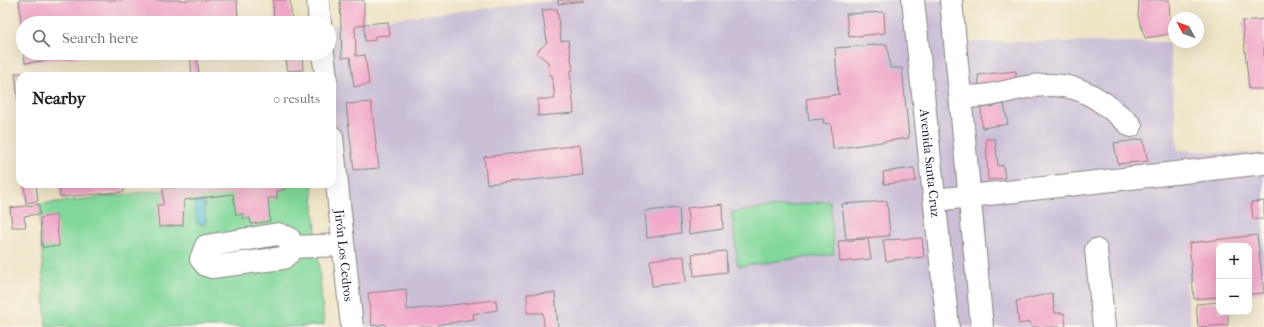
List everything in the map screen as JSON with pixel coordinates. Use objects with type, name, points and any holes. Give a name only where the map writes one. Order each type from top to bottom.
[{"type":"street","points":[[318,0],[319,16]]},
{"type":"street","name":"Avenida Santa Cruz","points":[[913,0],[948,327]]},
{"type":"street","points":[[951,0],[971,196],[982,327]]},
{"type":"street","points":[[324,60],[325,72]]},
{"type":"street","points":[[961,96],[979,97],[1023,88],[1051,86],[1074,87],[1100,98],[1131,126]]},
{"type":"street","points":[[935,200],[1264,163]]},
{"type":"street","name":"Jirón Los Cedros","points":[[336,176],[352,327]]},
{"type":"street","points":[[292,247],[343,245]]},
{"type":"street","points":[[1096,250],[1104,327]]},
{"type":"shaded area","points":[[565,0],[964,0],[963,42],[1168,42],[1178,150],[1264,154],[1264,279],[1252,280],[1252,243],[1216,243],[1216,281],[1186,282],[1191,327],[343,327],[336,151],[336,72],[333,72],[332,60],[336,60],[336,24]]},
{"type":"green space","points":[[183,188],[312,188],[324,325],[297,327],[46,327],[39,204]]},
{"type":"green space","points":[[830,201],[834,254],[738,266],[732,212]]},
{"type":"water","points":[[194,202],[204,202],[206,224],[197,224]]},
{"type":"building","points":[[19,0],[237,0],[238,16],[21,16]]},
{"type":"building","points":[[273,0],[290,0],[292,16],[274,16]]},
{"type":"building","points":[[340,0],[364,0],[364,24],[355,27],[356,56],[365,55],[369,84],[354,87],[350,57],[342,58]]},
{"type":"building","points":[[558,0],[584,0],[584,1],[558,4]]},
{"type":"building","points":[[1139,0],[1169,0],[1168,34],[1145,38],[1138,16]]},
{"type":"building","points":[[557,9],[561,41],[568,40],[573,70],[570,71],[574,113],[538,116],[538,99],[555,99],[552,75],[549,75],[548,62],[536,53],[547,42],[542,10]]},
{"type":"building","points":[[884,12],[885,33],[849,37],[846,14]]},
{"type":"building","points":[[1264,19],[1264,89],[1249,89],[1242,21]]},
{"type":"building","points":[[388,22],[390,35],[375,36],[375,40],[365,41],[364,24]]},
{"type":"building","points":[[887,44],[890,68],[902,68],[909,138],[833,149],[831,124],[823,123],[824,119],[809,120],[806,99],[840,94],[838,93],[835,48]]},
{"type":"building","points":[[25,60],[53,60],[25,63]]},
{"type":"building","points":[[191,60],[198,60],[199,72],[192,72]]},
{"type":"building","points":[[286,60],[302,60],[303,70],[288,71]]},
{"type":"building","points":[[1016,71],[1016,86],[980,94],[978,75]]},
{"type":"building","points":[[371,102],[379,168],[354,170],[346,104]]},
{"type":"building","points":[[1004,104],[1008,124],[982,128],[981,108]]},
{"type":"building","points":[[986,139],[995,139],[998,166],[1003,165],[1005,178],[988,180]]},
{"type":"building","points":[[1143,139],[1148,161],[1118,164],[1114,143]]},
{"type":"building","points":[[580,145],[583,175],[487,184],[484,157]]},
{"type":"building","points":[[914,168],[916,181],[884,184],[883,172]]},
{"type":"building","points":[[24,188],[36,188],[38,201],[26,203]]},
{"type":"building","points":[[59,188],[124,188],[124,192],[60,197]]},
{"type":"building","points":[[163,188],[284,188],[284,190],[277,191],[277,198],[268,198],[270,221],[251,224],[250,218],[244,219],[243,214],[236,215],[233,194],[184,200],[183,225],[159,227],[157,205],[163,205]]},
{"type":"building","points":[[887,201],[890,236],[846,239],[842,204]]},
{"type":"building","points":[[1264,201],[1264,219],[1253,219],[1251,202]]},
{"type":"building","points":[[39,204],[40,214],[24,216],[26,227],[12,227],[10,208]]},
{"type":"building","points":[[722,204],[723,229],[689,234],[687,208]]},
{"type":"building","points":[[679,208],[681,233],[647,238],[645,211]]},
{"type":"building","points":[[56,215],[59,246],[42,247],[40,218]]},
{"type":"building","points":[[1257,235],[1264,293],[1252,294],[1252,243],[1216,243],[1216,297],[1194,299],[1189,243]]},
{"type":"building","points":[[922,238],[924,257],[886,261],[883,240]]},
{"type":"building","points":[[868,239],[871,259],[840,262],[838,241]]},
{"type":"building","points":[[726,251],[727,272],[694,276],[692,254]]},
{"type":"building","points":[[684,256],[686,282],[652,286],[650,260]]},
{"type":"building","points":[[406,289],[407,310],[496,300],[497,310],[473,314],[474,319],[438,325],[438,327],[386,327],[385,324],[372,326],[368,293]]},
{"type":"building","points":[[555,293],[558,327],[544,327],[543,313],[527,313],[527,294]]},
{"type":"building","points":[[1052,293],[1055,313],[1064,313],[1066,327],[1031,327],[1030,322],[1019,324],[1016,301]]},
{"type":"building","points":[[1216,302],[1216,315],[1228,315],[1228,325],[1198,327],[1196,304]]}]
